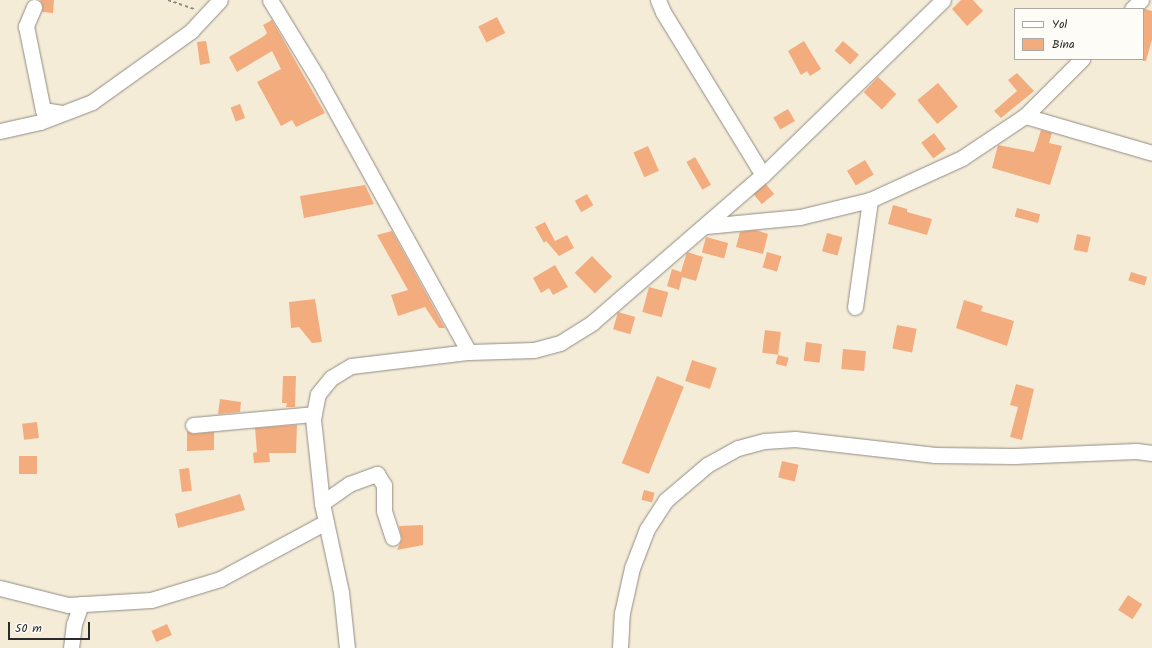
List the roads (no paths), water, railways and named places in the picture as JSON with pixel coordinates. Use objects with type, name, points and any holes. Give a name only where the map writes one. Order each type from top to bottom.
[{"type":"street","points":[[0,131],[65,114],[92,102],[139,70],[191,31],[220,0]]},
{"type":"street","points":[[270,0],[317,77],[469,352]]},
{"type":"street","points":[[658,0],[663,12],[763,175]]},
{"type":"street","points":[[347,648],[340,592],[322,503],[314,414],[318,394],[331,378],[351,366],[469,352],[534,350],[560,343],[594,322],[763,175],[943,0]]},
{"type":"street","points":[[1133,8],[1141,0]]},
{"type":"street","points":[[34,7],[26,26],[42,110],[65,114]]},
{"type":"street","points":[[706,226],[800,217],[870,200],[962,158],[1025,116],[1081,60]]},
{"type":"street","points":[[1025,116],[1152,152]]},
{"type":"street","points":[[856,307],[870,200]]},
{"type":"street","points":[[193,425],[314,414]]},
{"type":"street","points":[[620,648],[622,613],[632,568],[647,529],[666,500],[707,466],[738,448],[765,441],[795,439],[935,456],[1014,456],[1136,451],[1152,453]]},
{"type":"street","points":[[322,503],[349,484],[377,474],[384,485],[384,511],[393,538]]},
{"type":"street","points":[[0,588],[68,604],[151,600],[175,594],[220,578],[326,522]]},
{"type":"street","points":[[71,648],[74,624],[81,604]]}]
